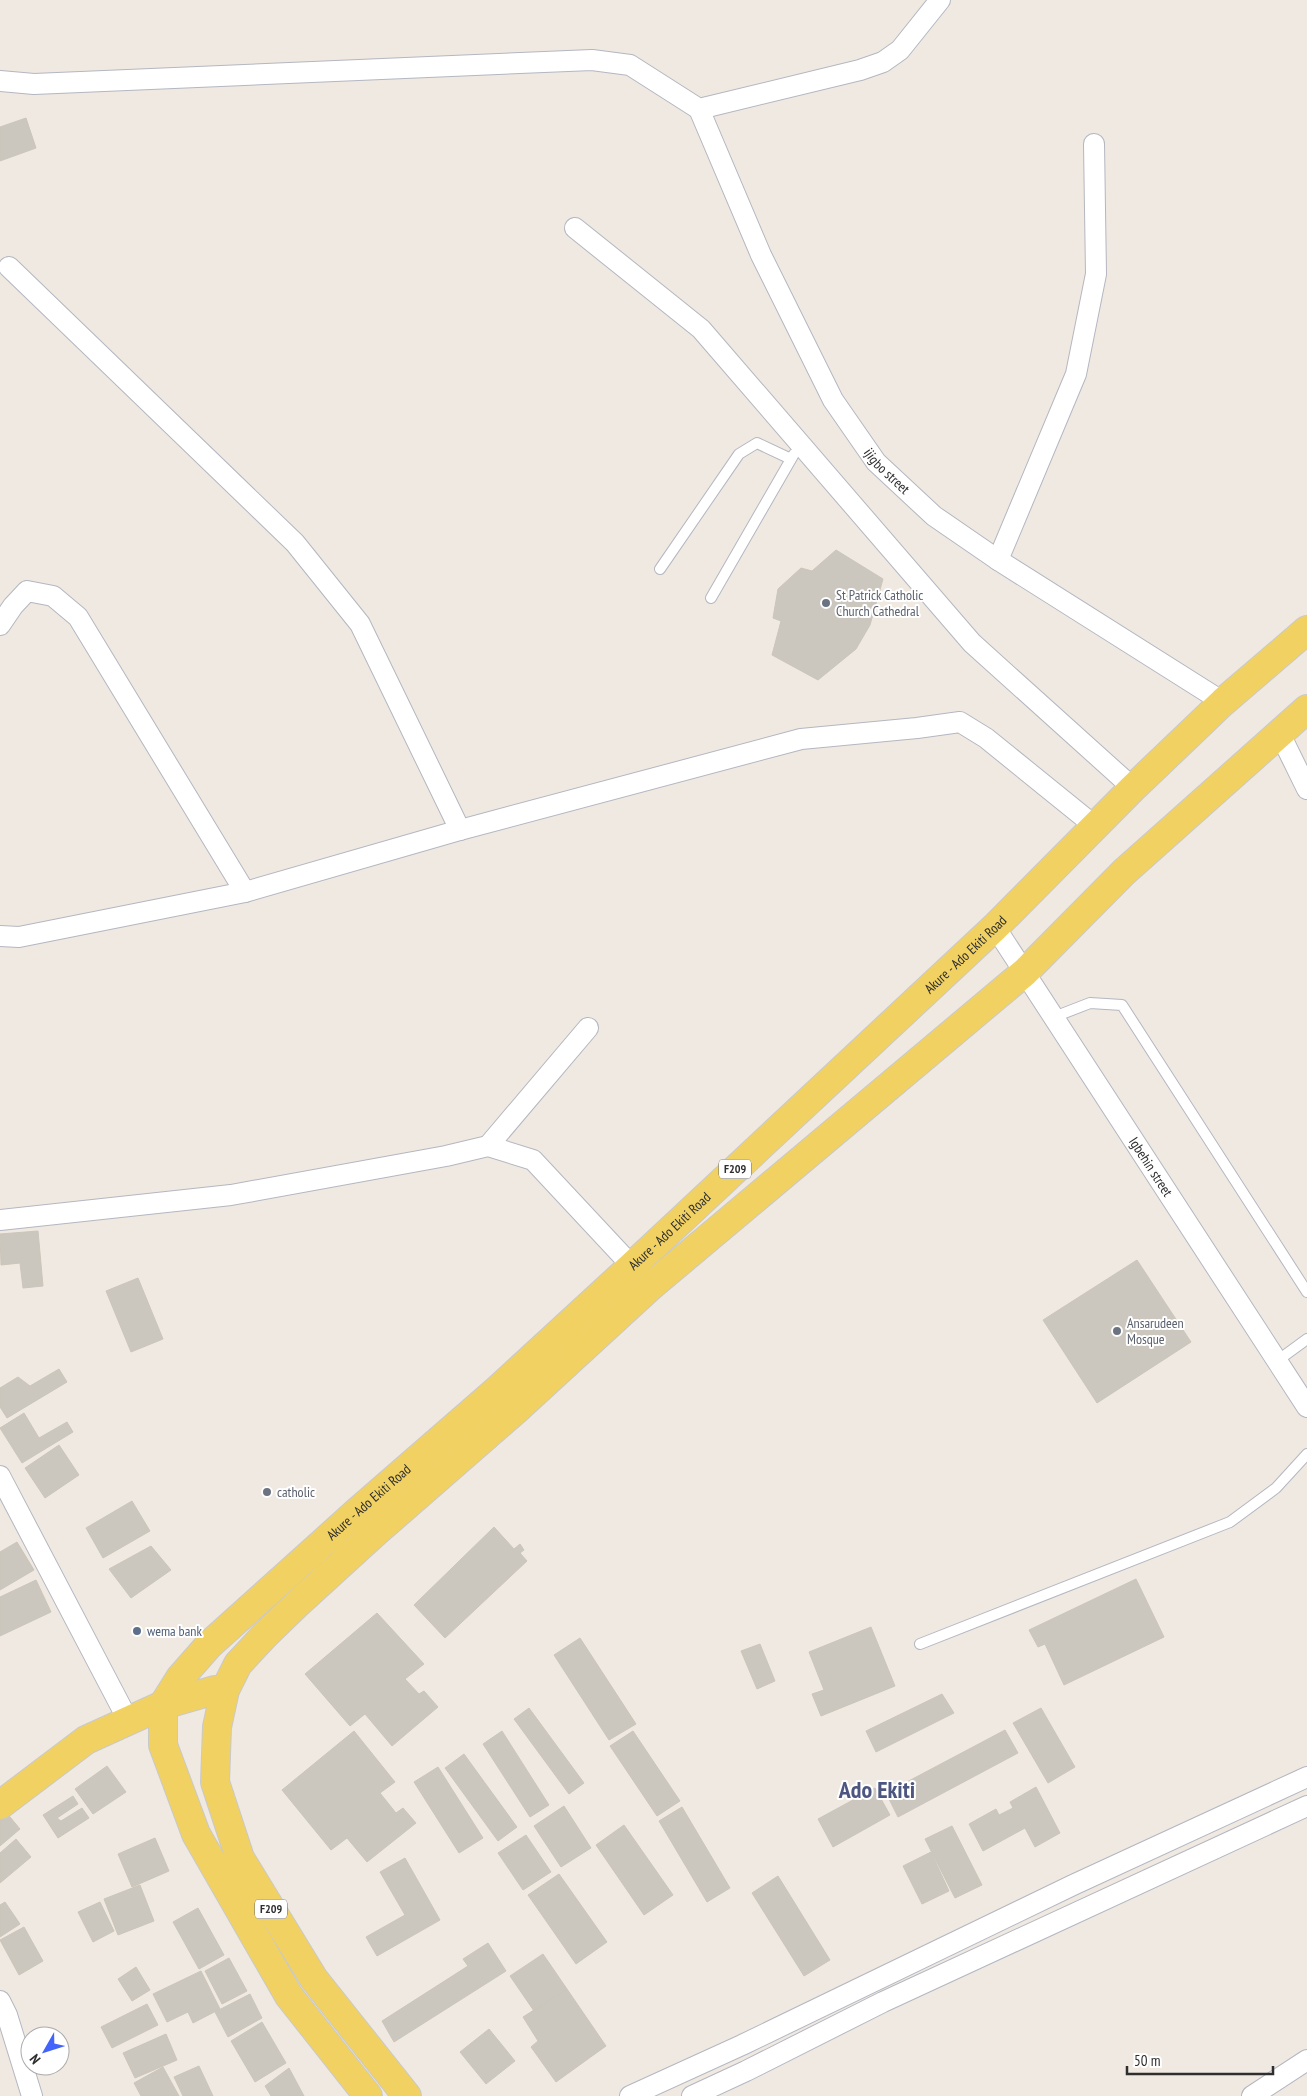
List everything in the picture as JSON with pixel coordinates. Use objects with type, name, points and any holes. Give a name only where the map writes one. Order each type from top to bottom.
[{"type":"main road","name":"Akure - Ado Ekiti Road","points":[[162,1705],[180,1678],[209,1645],[358,1511],[498,1390],[995,927],[1133,788],[1223,702],[1307,630]]},
{"type":"main road","name":"Akure - Ado Ekiti Road","points":[[225,1690],[238,1664],[265,1635],[376,1532],[516,1410],[651,1286],[1026,972],[1124,872],[1307,709]]},
{"type":"main road","points":[[0,1805],[86,1740],[162,1705],[215,1690],[225,1690]]},
{"type":"main road","name":"F209","points":[[225,1690],[217,1727],[215,1782],[240,1858],[314,1979],[407,2096]]},
{"type":"main road","name":"F209","points":[[162,1705],[163,1746],[196,1834],[289,1996],[368,2096]]},
{"type":"street","points":[[0,81],[34,84],[592,60],[630,65],[699,109],[860,70],[883,62],[900,50],[940,0]]},
{"type":"street","name":"ijigbo street","points":[[699,109],[761,255],[833,400],[876,462],[934,516],[998,560],[1223,702]]},
{"type":"street","points":[[998,560],[1076,374],[1096,274],[1094,144]]},
{"type":"street","points":[[576,228],[701,329],[796,451],[972,643],[1133,788]]},
{"type":"street","points":[[9,267],[301,551],[360,624],[460,830]]},
{"type":"street","points":[[0,626],[13,606],[27,591],[53,596],[78,617],[245,892]]},
{"type":"street","points":[[0,936],[19,937],[245,892],[460,830],[801,739],[960,722],[986,738],[1096,827]]},
{"type":"street","points":[[1279,732],[1307,789]]},
{"type":"street","name":"Igbehin street","points":[[995,927],[1307,1407]]},
{"type":"street","points":[[488,1146],[588,1028]]},
{"type":"street","points":[[0,1220],[231,1195],[446,1156],[488,1146],[533,1160],[632,1266]]},
{"type":"street","points":[[0,1476],[128,1720]]},
{"type":"street","points":[[630,2096],[742,2045],[1073,1885],[1307,1777]]},
{"type":"street","points":[[692,2096],[883,2002],[1307,1806]]},
{"type":"street","points":[[0,2002],[7,2015],[32,2096]]},
{"type":"street","points":[[1252,2096],[1307,2060]]},
{"type":"lane","points":[[660,569],[739,454],[757,443],[796,451],[711,598]]},
{"type":"lane","points":[[1054,1018],[1090,1003],[1122,1005],[1307,1292]]},
{"type":"lane","points":[[1277,1361],[1307,1339]]},
{"type":"lane","points":[[920,1644],[1230,1522],[1276,1488],[1307,1454]]},
{"type":"building","points":[[26,118],[36,148],[0,161],[0,127]]},
{"type":"building","name":"St Patrick Catholic Church Cathedral","points":[[836,550],[883,579],[870,625],[856,649],[818,680],[772,655],[781,621],[773,618],[778,589],[801,568],[812,571]]},
{"type":"building","points":[[38,1231],[43,1286],[23,1288],[20,1263],[1,1265],[0,1234]]},
{"type":"building","name":"Ansarudeen Mosque","points":[[1137,1260],[1191,1342],[1097,1403],[1043,1320]]},
{"type":"building","points":[[138,1278],[163,1339],[131,1352],[106,1291]]},
{"type":"building","points":[[59,1369],[67,1382],[7,1418],[0,1407],[0,1388],[18,1377],[30,1386]]},
{"type":"building","points":[[24,1413],[39,1438],[67,1422],[73,1432],[22,1463],[0,1428]]},
{"type":"building","points":[[59,1445],[79,1475],[45,1498],[25,1468]]},
{"type":"building","points":[[132,1501],[150,1531],[103,1558],[86,1528]]},
{"type":"building","points":[[494,1527],[514,1549],[520,1544],[524,1550],[520,1553],[527,1561],[445,1638],[414,1605]]},
{"type":"building","points":[[17,1542],[34,1570],[0,1590],[0,1552]]},
{"type":"building","points":[[151,1546],[171,1570],[131,1598],[109,1569]]},
{"type":"building","points":[[1136,1579],[1164,1637],[1064,1685],[1045,1644],[1038,1647],[1029,1630]]},
{"type":"building","points":[[36,1580],[51,1612],[0,1636],[0,1597]]},
{"type":"building","points":[[377,1613],[424,1664],[405,1679],[419,1694],[424,1691],[438,1707],[392,1746],[365,1714],[350,1726],[305,1674]]},
{"type":"building","points":[[871,1627],[895,1686],[821,1716],[812,1694],[824,1690],[809,1652]]},
{"type":"building","points":[[580,1638],[636,1724],[609,1740],[554,1655]]},
{"type":"building","points":[[760,1644],[775,1681],[757,1689],[741,1651]]},
{"type":"building","points":[[942,1694],[954,1713],[876,1752],[866,1731]]},
{"type":"building","points":[[529,1708],[584,1783],[569,1794],[514,1719]]},
{"type":"building","points":[[1041,1708],[1075,1767],[1048,1783],[1013,1723]]},
{"type":"building","points":[[1005,1730],[1018,1753],[898,1817],[886,1793]]},
{"type":"building","points":[[354,1731],[395,1782],[380,1793],[396,1813],[403,1808],[416,1823],[367,1862],[347,1838],[331,1850],[282,1790]]},
{"type":"building","points":[[502,1731],[549,1805],[530,1817],[483,1744]]},
{"type":"building","points":[[633,1731],[680,1801],[657,1816],[610,1746]]},
{"type":"building","points":[[464,1754],[517,1827],[498,1841],[445,1768]]},
{"type":"building","points":[[107,1766],[126,1792],[93,1814],[75,1789]]},
{"type":"building","points":[[438,1767],[483,1838],[459,1853],[414,1782]]},
{"type":"building","points":[[1036,1787],[1060,1833],[1035,1847],[1025,1828],[983,1851],[969,1824],[996,1809],[999,1815],[1013,1808],[1010,1802]]},
{"type":"building","points":[[875,1788],[890,1815],[833,1847],[818,1819]]},
{"type":"building","points":[[73,1796],[78,1804],[57,1818],[61,1821],[82,1808],[89,1818],[58,1838],[43,1815]]},
{"type":"building","points":[[0,1805],[20,1829],[0,1846]]},
{"type":"building","points":[[564,1806],[591,1848],[561,1867],[534,1826]]},
{"type":"building","points":[[682,1807],[730,1888],[707,1902],[659,1821]]},
{"type":"building","points":[[624,1825],[673,1895],[644,1915],[596,1845]]},
{"type":"building","points":[[952,1826],[982,1885],[955,1898],[925,1839]]},
{"type":"building","points":[[526,1835],[551,1872],[523,1890],[498,1853]]},
{"type":"building","points":[[155,1838],[169,1871],[132,1887],[118,1854]]},
{"type":"building","points":[[16,1839],[31,1857],[0,1883],[0,1853]]},
{"type":"building","points":[[931,1852],[949,1891],[922,1904],[903,1866]]},
{"type":"building","points":[[405,1858],[440,1920],[377,1956],[366,1937],[405,1915],[380,1872]]},
{"type":"building","points":[[559,1874],[607,1942],[576,1964],[528,1895]]},
{"type":"building","points":[[778,1876],[830,1960],[804,1976],[752,1893]]},
{"type":"building","points":[[140,1885],[154,1921],[118,1935],[104,1899]]},
{"type":"building","points":[[5,1902],[20,1924],[0,1937],[0,1905]]},
{"type":"building","points":[[100,1902],[114,1931],[93,1942],[78,1912]]},
{"type":"building","points":[[198,1908],[224,1955],[199,1969],[173,1922]]},
{"type":"building","points":[[24,1927],[43,1961],[19,1975],[0,1940]]},
{"type":"building","points":[[488,1943],[506,1971],[394,2042],[382,2021],[468,1966],[463,1959]]},
{"type":"building","points":[[543,1954],[567,1989],[534,2011],[510,1976]]},
{"type":"building","points":[[229,1958],[247,1991],[222,2004],[205,1971]]},
{"type":"building","points":[[136,1967],[150,1990],[132,2001],[118,1979]]},
{"type":"building","points":[[201,1971],[220,2009],[193,2023],[188,2012],[167,2022],[153,1994]]},
{"type":"building","points":[[567,1989],[606,2046],[556,2082],[531,2047],[538,2041],[523,2017]]},
{"type":"building","points":[[250,1994],[262,2018],[228,2037],[215,2012]]},
{"type":"building","points":[[147,2004],[158,2025],[112,2048],[101,2027]]},
{"type":"building","points":[[262,2022],[286,2063],[255,2082],[231,2041]]},
{"type":"building","points":[[489,2029],[515,2061],[486,2084],[460,2052]]},
{"type":"building","points":[[166,2034],[177,2060],[135,2078],[123,2053]]},
{"type":"building","points":[[199,2066],[213,2096],[183,2096],[174,2077]]},
{"type":"building","points":[[163,2067],[179,2096],[141,2096],[134,2083]]},
{"type":"building","points":[[289,2068],[304,2096],[271,2096],[265,2086]]},
{"type":"place","name":"St Patrick Catholic Church Cathedral","points":[[826,603]]},
{"type":"place","name":"Ansarudeen Mosque","points":[[1117,1331]]},
{"type":"place","name":"catholic","points":[[267,1492]]},
{"type":"place","name":"wema bank","points":[[137,1631]]},
{"type":"district","name":"Ado Ekiti","points":[[877,1790]]}]
